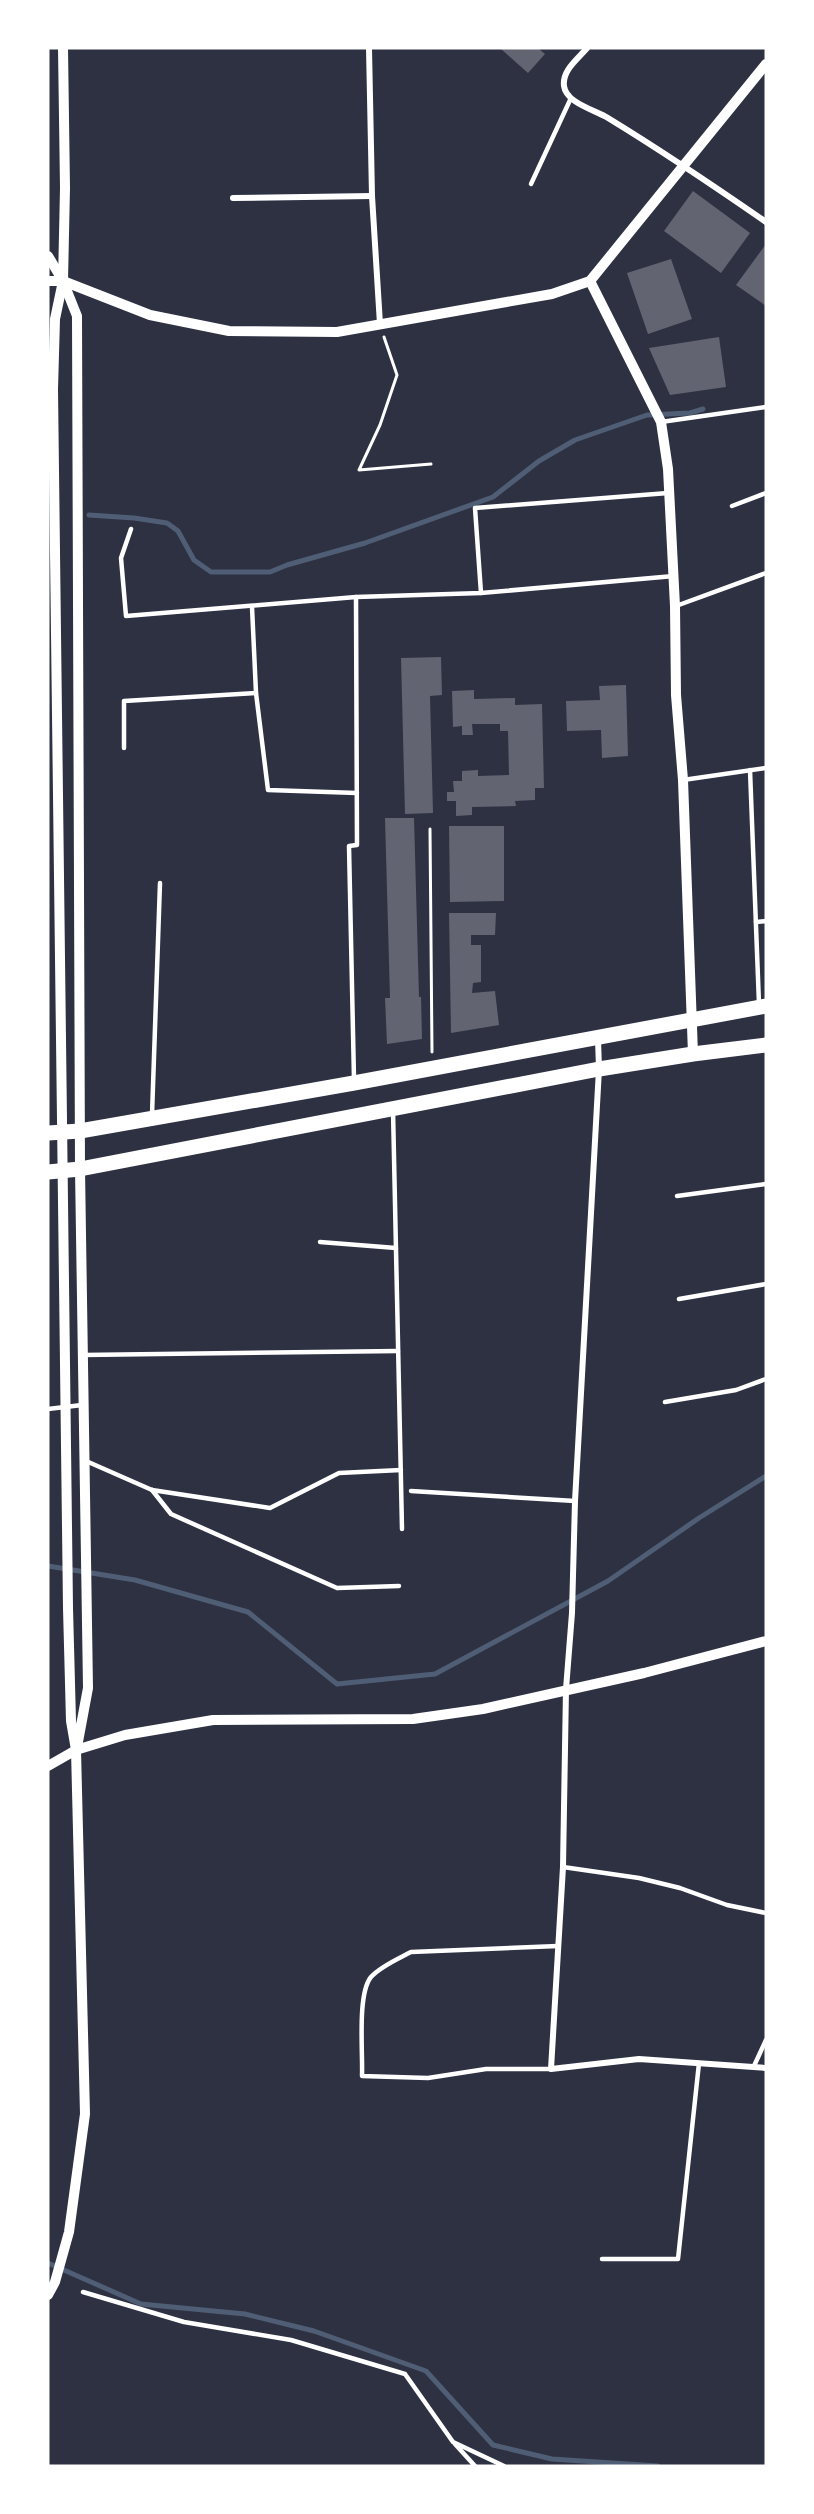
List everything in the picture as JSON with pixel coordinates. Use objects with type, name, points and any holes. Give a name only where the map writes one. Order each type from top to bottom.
[{"type":"main road","points":[[48,1133],[80,1131],[354,1083],[763,1006]]},
{"type":"main road","points":[[48,1172],[80,1169],[599,1069],[766,1045]]},
{"type":"street","points":[[48,2295],[55,2282],[69,2232],[85,2114],[76,1750],[71,1721],[53,389],[55,319],[63,281],[65,188],[63,48]]},
{"type":"street","points":[[369,48],[372,196],[380,324]]},
{"type":"street","points":[[588,48],[566,73],[564,88],[571,98],[683,164],[766,222]]},
{"type":"street","points":[[48,281],[63,281],[150,315],[229,330],[338,332],[552,294],[590,281],[766,64]]},
{"type":"street","points":[[233,198],[372,196]]},
{"type":"street","points":[[48,256],[63,281],[76,316],[80,1169],[88,1688],[76,1750]]},
{"type":"street","points":[[590,281],[661,423],[670,493],[676,695],[683,780],[693,1054]]},
{"type":"street","points":[[598,1038],[599,1069],[575,1501],[572,1613],[566,1689],[563,1867],[550,2069],[639,2059],[766,2068]]},
{"type":"street","points":[[48,1766],[76,1750],[125,1734],[213,1720],[413,1719],[483,1709],[644,1673],[766,1641]]},
{"type":"lane","points":[[531,184],[571,98]]},
{"type":"lane","points":[[661,423],[766,407]]},
{"type":"lane","points":[[481,593],[475,508],[670,493]]},
{"type":"lane","points":[[732,506],[766,493]]},
{"type":"lane","points":[[131,529],[122,558],[126,616],[356,597],[481,593],[674,576]]},
{"type":"lane","points":[[675,606],[766,573]]},
{"type":"lane","points":[[354,1083],[349,846],[357,845],[356,597]]},
{"type":"lane","points":[[252,607],[256,693],[268,790],[357,793]]},
{"type":"lane","points":[[124,748],[124,701],[256,693]]},
{"type":"lane","points":[[683,780],[766,768]]},
{"type":"lane","points":[[750,770],[756,922],[763,1006]]},
{"type":"lane","points":[[152,1118],[160,883]]},
{"type":"lane","points":[[756,922],[766,921]]},
{"type":"lane","points":[[393,1108],[402,1529]]},
{"type":"lane","points":[[677,1196],[766,1184]]},
{"type":"lane","points":[[320,1242],[396,1248]]},
{"type":"lane","points":[[679,1299],[766,1284]]},
{"type":"lane","points":[[83,1355],[398,1351]]},
{"type":"lane","points":[[665,1401],[736,1390],[766,1379]]},
{"type":"lane","points":[[48,1410],[85,1405]]},
{"type":"lane","points":[[86,1461],[152,1490],[270,1508],[339,1473],[401,1470]]},
{"type":"lane","points":[[152,1490],[171,1514],[337,1588],[399,1586]]},
{"type":"lane","points":[[411,1491],[575,1501]]},
{"type":"lane","points":[[563,1867],[639,1878],[680,1888],[727,1905],[766,1913]]},
{"type":"lane","points":[[550,2069],[486,2069],[428,2078],[362,2076],[363,1997],[370,1978],[411,1952],[558,1946]]},
{"type":"lane","points":[[754,2066],[766,2040]]},
{"type":"lane","points":[[602,2259],[678,2259],[699,2063]]},
{"type":"lane","points":[[83,2292],[184,2322],[291,2340],[405,2374],[453,2442],[475,2466]]},
{"type":"lane","points":[[453,2442],[504,2466]]},
{"type":"path","points":[[380,324],[397,375],[381,425],[359,470],[431,464]]},
{"type":"path","points":[[430,829],[432,1068]]},
{"type":"building","points":[[500,48],[538,48],[545,54],[528,73]]},
{"type":"building","points":[[693,191],[750,233],[721,273],[664,231]]},
{"type":"building","points":[[766,244],[766,306],[736,285]]},
{"type":"building","points":[[671,259],[692,319],[648,334],[627,273]]},
{"type":"building","points":[[719,337],[726,387],[670,395],[649,348]]},
{"type":"building","points":[[441,657],[442,695],[430,696],[433,813],[405,814],[401,658]]},
{"type":"building","points":[[626,685],[628,756],[602,758],[601,730],[567,731],[566,701],[600,700],[599,686]]},
{"type":"building","points":[[474,690],[474,699],[515,698],[515,705],[542,704],[544,788],[535,788],[535,800],[515,801],[516,806],[472,807],[472,815],[456,816],[456,801],[447,801],[447,792],[454,792],[453,781],[462,781],[462,771],[478,770],[478,776],[509,775],[508,731],[500,731],[500,724],[472,724],[473,735],[462,735],[462,726],[453,727],[452,691]]},
{"type":"building","points":[[385,818],[414,818],[422,1039],[387,1044],[385,998],[390,998]]},
{"type":"building","points":[[449,826],[504,826],[504,901],[450,902]]},
{"type":"building","points":[[449,913],[496,913],[495,935],[471,935],[471,945],[481,945],[481,982],[473,983],[472,993],[495,991],[499,1025],[451,1033]]},
{"type":"waterway","points":[[89,515],[167,523],[178,531],[194,560],[211,572],[270,572],[365,543],[493,497],[539,461],[575,440],[647,415],[690,413],[703,409]]},
{"type":"waterway","points":[[48,1566],[135,1580],[248,1612],[337,1684],[435,1674],[608,1581],[699,1518],[766,1476]]},
{"type":"waterway","points":[[48,2263],[141,2304],[245,2314],[314,2331],[426,2371],[493,2445],[552,2459],[658,2466]]}]
